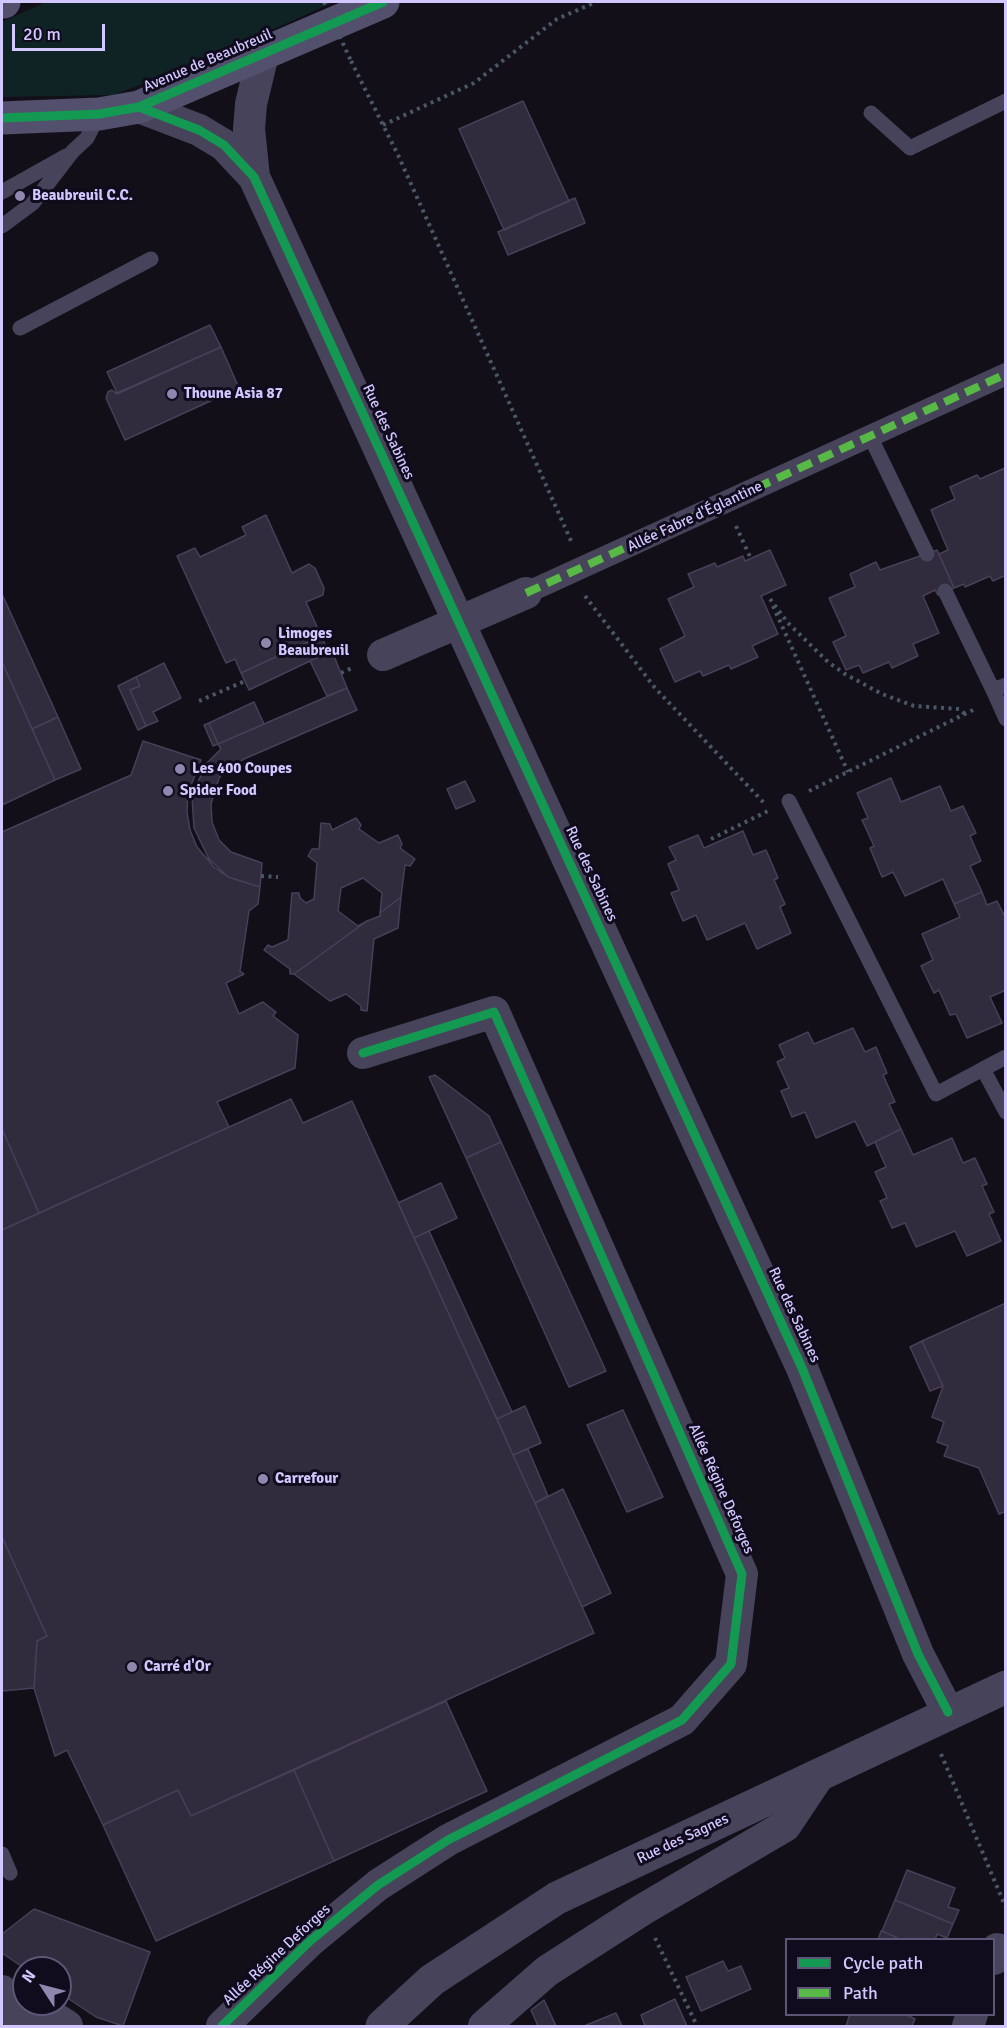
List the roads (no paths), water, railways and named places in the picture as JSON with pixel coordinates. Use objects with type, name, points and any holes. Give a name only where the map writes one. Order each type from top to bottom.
[{"type":"main road","name":"Avenue de Beaubreuil","points":[[2,118],[99,114],[139,107],[383,2]]},
{"type":"street","name":"Rue des Sabines","points":[[254,177],[249,129],[251,105],[263,54]]},
{"type":"street","name":"Rue des Sabines","points":[[139,107],[199,130],[224,145],[254,177],[802,1368],[918,1654],[948,1712]]},
{"type":"street","name":"Allée Fabre d'Églantine","points":[[383,655],[577,572],[1005,374]]},
{"type":"street","name":"Allée Régine Deforges","points":[[222,2026],[310,1941],[378,1885],[448,1839],[682,1720],[731,1665],[742,1574],[494,1012],[363,1053]]},
{"type":"street","name":"Rue des Sagnes","points":[[382,2026],[432,1980],[557,1898],[817,1778],[948,1712],[1005,1687]]},
{"type":"street","points":[[484,2026],[547,1971],[642,1910],[785,1826],[817,1778]]},
{"type":"street","points":[[2,1990],[23,2026]]},
{"type":"street","points":[[52,2016],[67,2026]]},
{"type":"lane","points":[[871,113],[910,148],[1005,101]]},
{"type":"lane","points":[[2,226],[33,203],[87,138],[99,114]]},
{"type":"lane","points":[[2,192],[74,152]]},
{"type":"lane","points":[[20,328],[151,259]]},
{"type":"lane","points":[[870,436],[927,554]]},
{"type":"lane","points":[[945,591],[998,691],[1005,719]]},
{"type":"lane","points":[[789,801],[936,1094],[1005,1057]]},
{"type":"lane","points":[[983,1069],[1005,1112]]},
{"type":"lane","points":[[2,1854],[10,1873]]},
{"type":"place","name":"Beaubreuil C.C.","points":[[20,196]]},
{"type":"place","name":"Thoune Asia 87","points":[[172,394]]},
{"type":"place","name":"Limoges Beaubreuil","points":[[266,643]]},
{"type":"place","name":"Les 400 Coupes","points":[[180,769]]},
{"type":"place","name":"Spider Food","points":[[168,791]]},
{"type":"place","name":"Carrefour","points":[[263,1479]]},
{"type":"place","name":"Carré d'Or","points":[[132,1667]]}]
